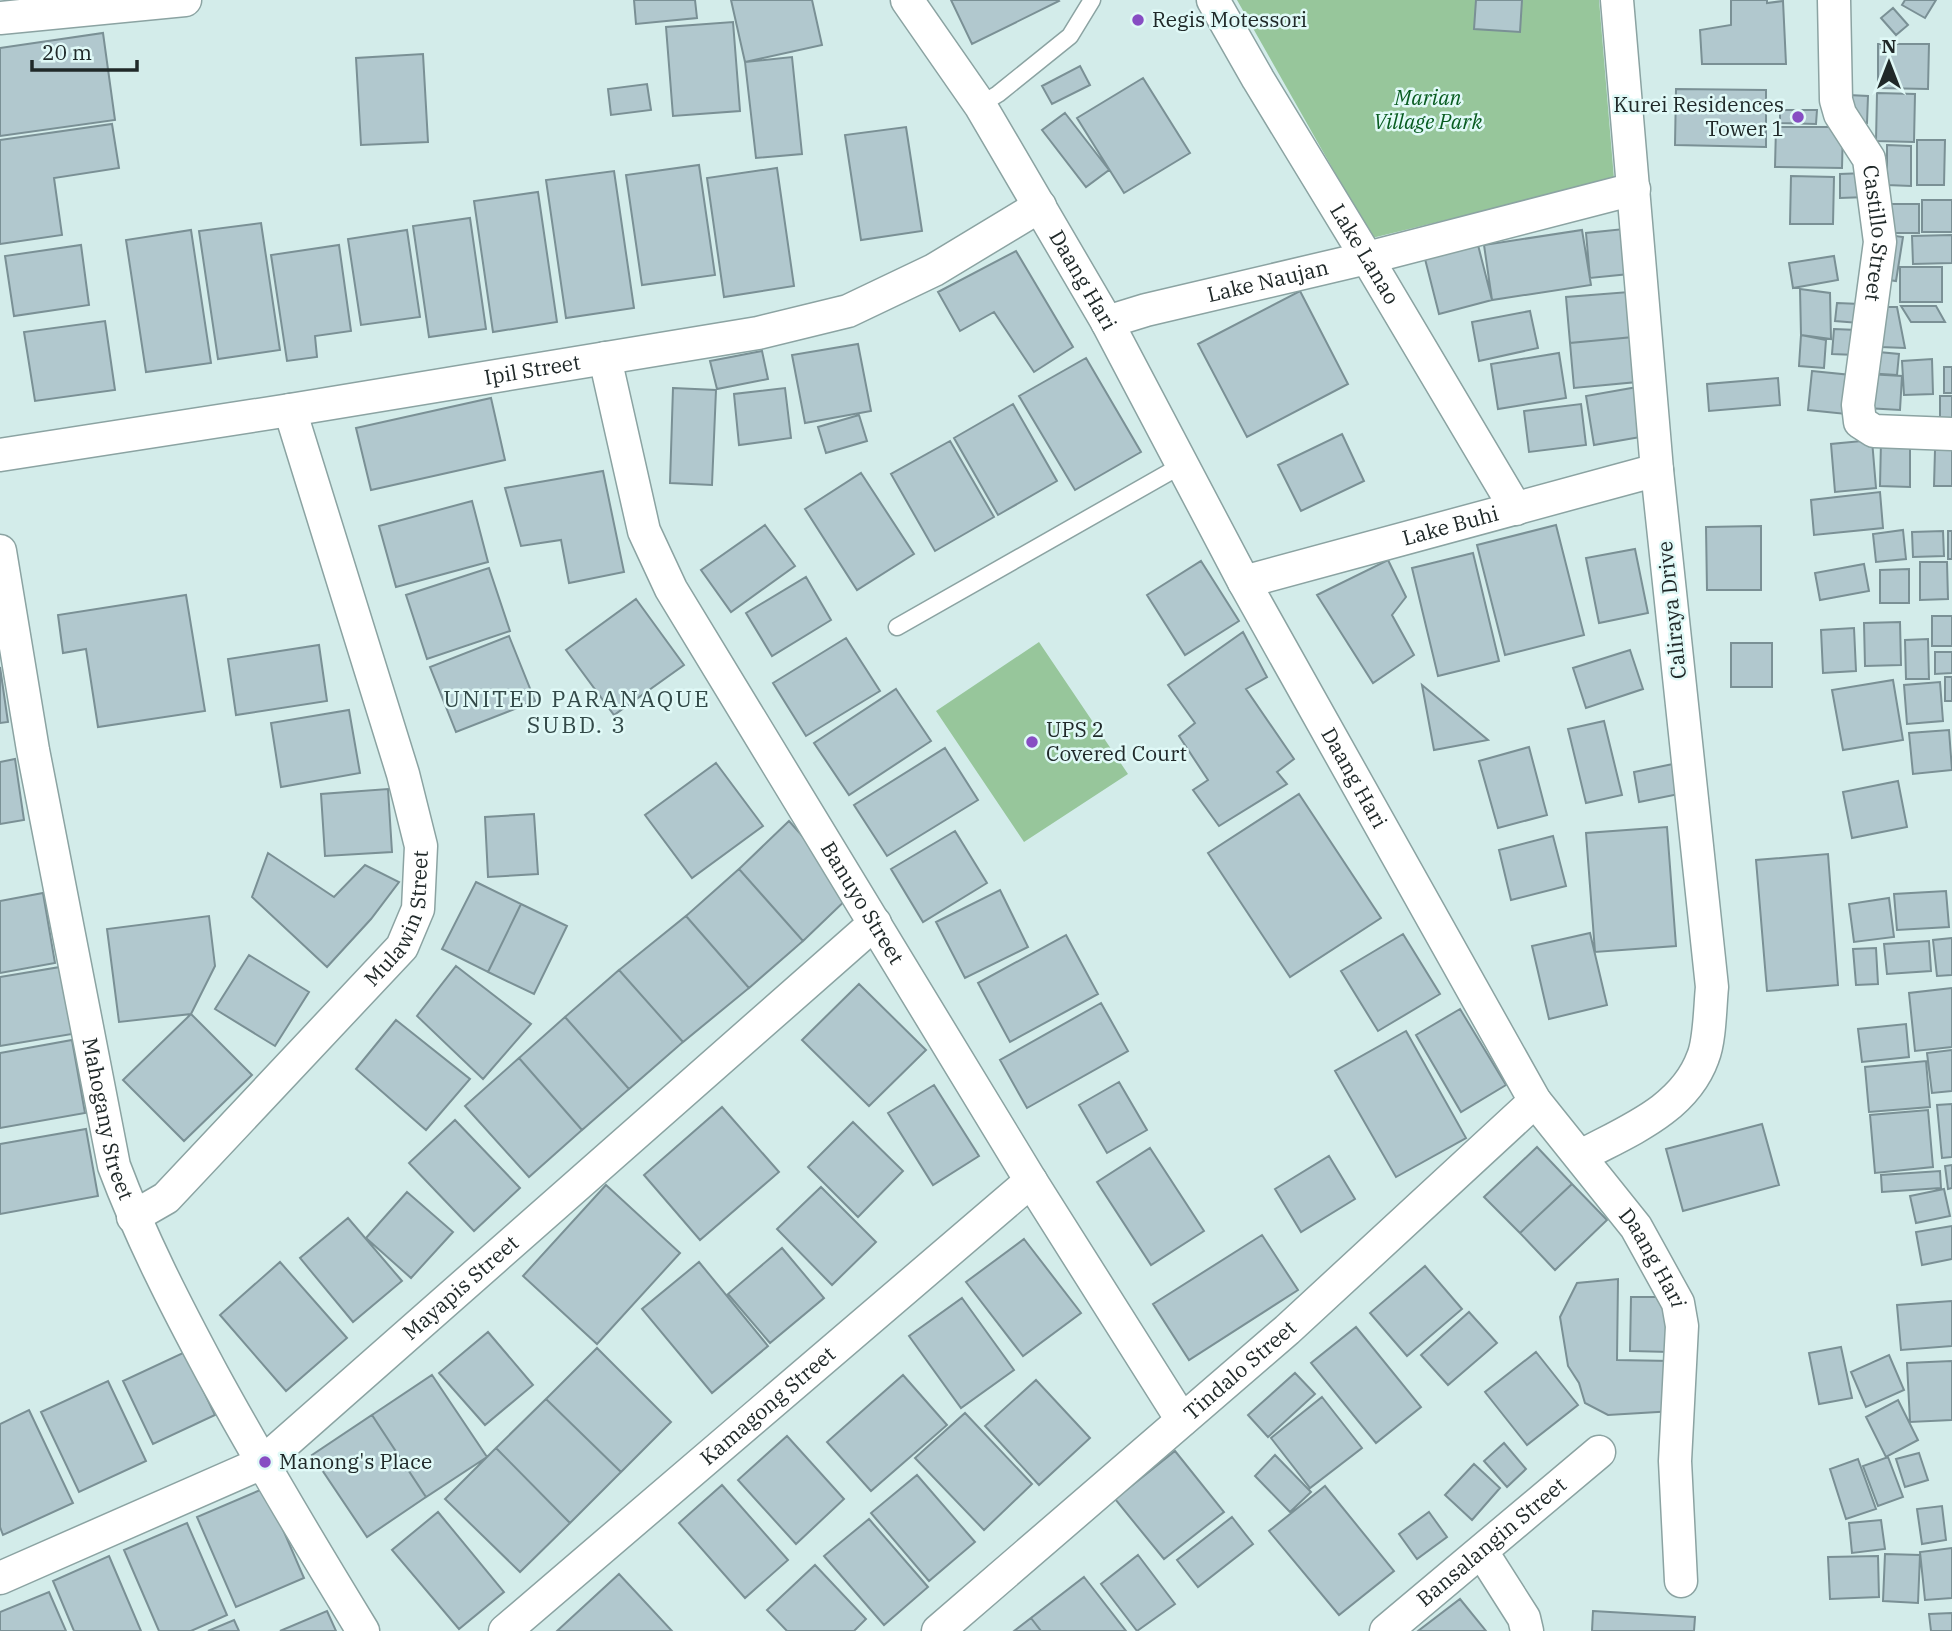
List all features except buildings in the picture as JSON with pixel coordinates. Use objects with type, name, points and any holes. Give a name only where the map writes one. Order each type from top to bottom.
[{"type":"street","points":[[0,18],[185,0]]},
{"type":"street","name":"Daang Hari","points":[[907,0],[980,105],[1107,322],[1244,582],[1535,1101],[1636,1227],[1678,1303],[1681,1313],[1675,1461],[1681,1581]]},
{"type":"street","name":"Lake Lanao","points":[[1213,0],[1516,509]]},
{"type":"street","name":"Caliraya Drive","points":[[1581,1156],[1664,1111],[1687,1087],[1704,1056],[1712,987],[1657,470],[1617,0]]},
{"type":"street","name":"Castillo Street","points":[[1834,0],[1836,100],[1840,114],[1868,159],[1880,242],[1858,405],[1860,422],[1874,431],[1952,434]]},
{"type":"street","name":"Lake Naujan","points":[[1107,322],[1634,188]]},
{"type":"street","name":"Ipil Street","points":[[0,455],[290,411],[758,333],[848,311],[934,270],[1040,206]]},
{"type":"street","name":"Banuyo Street","points":[[605,358],[644,531],[671,589],[1031,1181],[1182,1420]]},
{"type":"street","name":"Mulawin Street","points":[[133,1217],[166,1198],[402,947],[418,909],[421,846],[409,798],[290,411]]},
{"type":"street","name":"Lake Buhi","points":[[1244,582],[1657,470]]},
{"type":"street","name":"Mahogany Street","points":[[0,551],[33,750],[114,1166],[133,1217],[177,1309],[261,1463],[363,1631]]},
{"type":"street","name":"Mayapis Street","points":[[0,1578],[261,1463],[875,923]]},
{"type":"street","name":"Tindalo Street","points":[[938,1631],[1287,1330],[1535,1101]]},
{"type":"street","name":"Kamagong Street","points":[[505,1631],[1031,1181]]},
{"type":"street","name":"Bansalangin Street","points":[[1386,1631],[1599,1452]]},
{"type":"street","points":[[1482,1552],[1524,1618],[1527,1631]]},
{"type":"lane","points":[[980,105],[998,94],[1070,36],[1092,0]]},
{"type":"lane","points":[[897,627],[1182,465]]},
{"type":"green space","name":"Marian Village Park","points":[[1237,0],[1599,0],[1614,179],[1372,238]]},
{"type":"green space","name":"UPS 2 Covered Court","points":[[1039,642],[1128,774],[1024,842],[936,711]]},
{"type":"place","name":"Regis Motessori","points":[[1138,20]]},
{"type":"place","name":"Kurei Residences Tower 1","points":[[1798,117]]},
{"type":"place","name":"UPS 2 Covered Court","points":[[1032,742]]},
{"type":"place","name":"Manong's Place","points":[[265,1462]]},
{"type":"district","name":"UNITED PARANAQUE SUBD. 3","points":[[577,712]]}]
